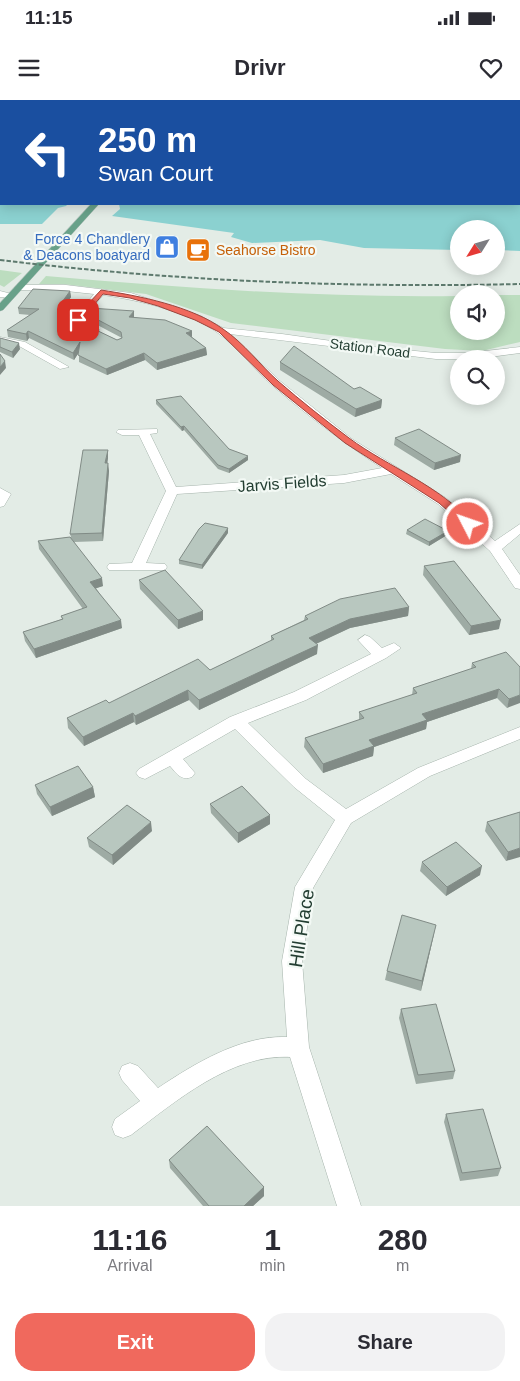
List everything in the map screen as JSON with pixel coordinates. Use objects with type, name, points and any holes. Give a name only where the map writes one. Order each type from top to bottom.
[{"type":"main road","points":[[0,308],[94,205]]},
{"type":"street","points":[[0,294],[15,291],[66,288],[130,296],[198,318],[221,330],[276,383],[348,441],[442,501],[495,548],[520,585]]},
{"type":"street","points":[[101,292],[78,320],[103,334]]},
{"type":"street","name":"Station Road","points":[[221,330],[250,332],[385,352],[467,356],[520,350]]},
{"type":"street","points":[[0,340],[22,344],[68,366],[53,372]]},
{"type":"street","points":[[122,432],[149,432],[172,491],[137,568]]},
{"type":"street","name":"Jarvis Fields","points":[[172,491],[344,479],[392,470]]},
{"type":"street","points":[[0,492],[5,494],[0,503]]},
{"type":"street","points":[[495,548],[520,528]]},
{"type":"street","points":[[114,567],[160,567]]},
{"type":"street","points":[[145,773],[173,759],[236,721],[300,696],[387,652],[365,640]]},
{"type":"street","points":[[236,721],[300,783],[345,818]]},
{"type":"street","name":"Hill Place","points":[[348,1206],[298,1047],[292,961],[304,887],[345,818],[424,772],[520,733]]},
{"type":"street","points":[[173,759],[186,773]]},
{"type":"street","points":[[123,1127],[155,1102],[219,1065],[265,1047],[298,1047]]},
{"type":"street","points":[[130,1074],[155,1102]]},
{"type":"green space","points":[[0,270],[22,273],[4,287],[0,285]]},
{"type":"green space","points":[[46,276],[304,294],[450,296],[450,340],[505,340],[505,295],[520,295],[520,342],[486,350],[445,349],[231,323],[146,294],[63,284],[39,284]]},
{"type":"water","points":[[0,205],[67,205],[58,208],[42,224],[0,224]]},
{"type":"water","points":[[119,205],[520,205],[520,251],[505,250],[505,220],[450,220],[450,250],[364,248],[320,240],[252,243],[231,237],[234,233],[112,216],[120,209]]},
{"type":"building","points":[[33,289],[70,291],[60,305],[76,306],[70,313],[75,320],[117,340],[122,338],[121,332],[85,313],[90,308],[134,311],[129,317],[165,320],[192,331],[186,333],[206,348],[157,363],[144,353],[106,369],[78,355],[80,342],[73,353],[28,331],[26,334],[7,330],[39,309],[18,308]]},
{"type":"building","points":[[0,338],[19,343],[12,352],[0,347]]},
{"type":"building","points":[[294,346],[354,389],[360,387],[382,400],[356,409],[280,362]]},
{"type":"building","points":[[0,354],[5,361],[0,367]]},
{"type":"building","points":[[181,396],[229,449],[248,456],[229,469],[218,465],[184,426],[181,427],[156,400]]},
{"type":"building","points":[[419,429],[461,455],[435,463],[395,438]]},
{"type":"building","points":[[83,450],[108,450],[105,463],[108,463],[102,533],[70,534]]},
{"type":"building","points":[[425,519],[448,531],[429,542],[407,530]]},
{"type":"building","points":[[205,523],[228,528],[202,565],[179,560],[199,529]]},
{"type":"building","points":[[70,537],[102,578],[90,582],[121,620],[34,649],[23,632],[63,619],[61,616],[87,607],[38,541]]},
{"type":"building","points":[[454,561],[501,620],[471,626],[424,566]]},
{"type":"building","points":[[165,570],[203,611],[178,620],[139,580]]},
{"type":"building","points":[[395,588],[409,607],[350,619],[309,638],[318,645],[199,700],[188,690],[135,716],[133,713],[83,737],[67,718],[106,700],[109,703],[198,659],[210,670],[274,639],[271,636],[308,619],[305,616],[340,599]]},
{"type":"building","points":[[506,652],[520,667],[520,695],[509,699],[499,689],[422,714],[427,720],[369,740],[374,746],[323,764],[305,738],[364,718],[359,712],[417,693],[413,688],[476,667],[472,663]]},
{"type":"building","points":[[78,766],[93,787],[50,807],[35,785]]},
{"type":"building","points":[[242,786],[270,815],[238,833],[210,804]]},
{"type":"building","points":[[127,805],[151,822],[112,855],[87,838]]},
{"type":"building","points":[[520,812],[520,848],[508,852],[487,822]]},
{"type":"building","points":[[456,842],[482,866],[447,887],[422,862]]},
{"type":"building","points":[[402,915],[436,925],[422,981],[387,971]]},
{"type":"building","points":[[436,1004],[455,1071],[418,1075],[401,1009]]},
{"type":"building","points":[[483,1109],[501,1168],[462,1173],[446,1114]]},
{"type":"building","points":[[207,1126],[264,1187],[244,1206],[209,1206],[169,1160]]},
{"type":"railway","points":[[0,260],[195,278],[325,284],[520,284]]},
{"type":"place","name":"Force 4 Chandlery & Deacons boatyard","points":[[167,247]]},
{"type":"place","name":"Seahorse Bistro","points":[[198,250]]},
{"type":"route","points":[[78,320],[101,292],[130,296],[160,305],[198,318],[221,330],[276,383],[348,441],[442,501],[468,524]]}]
